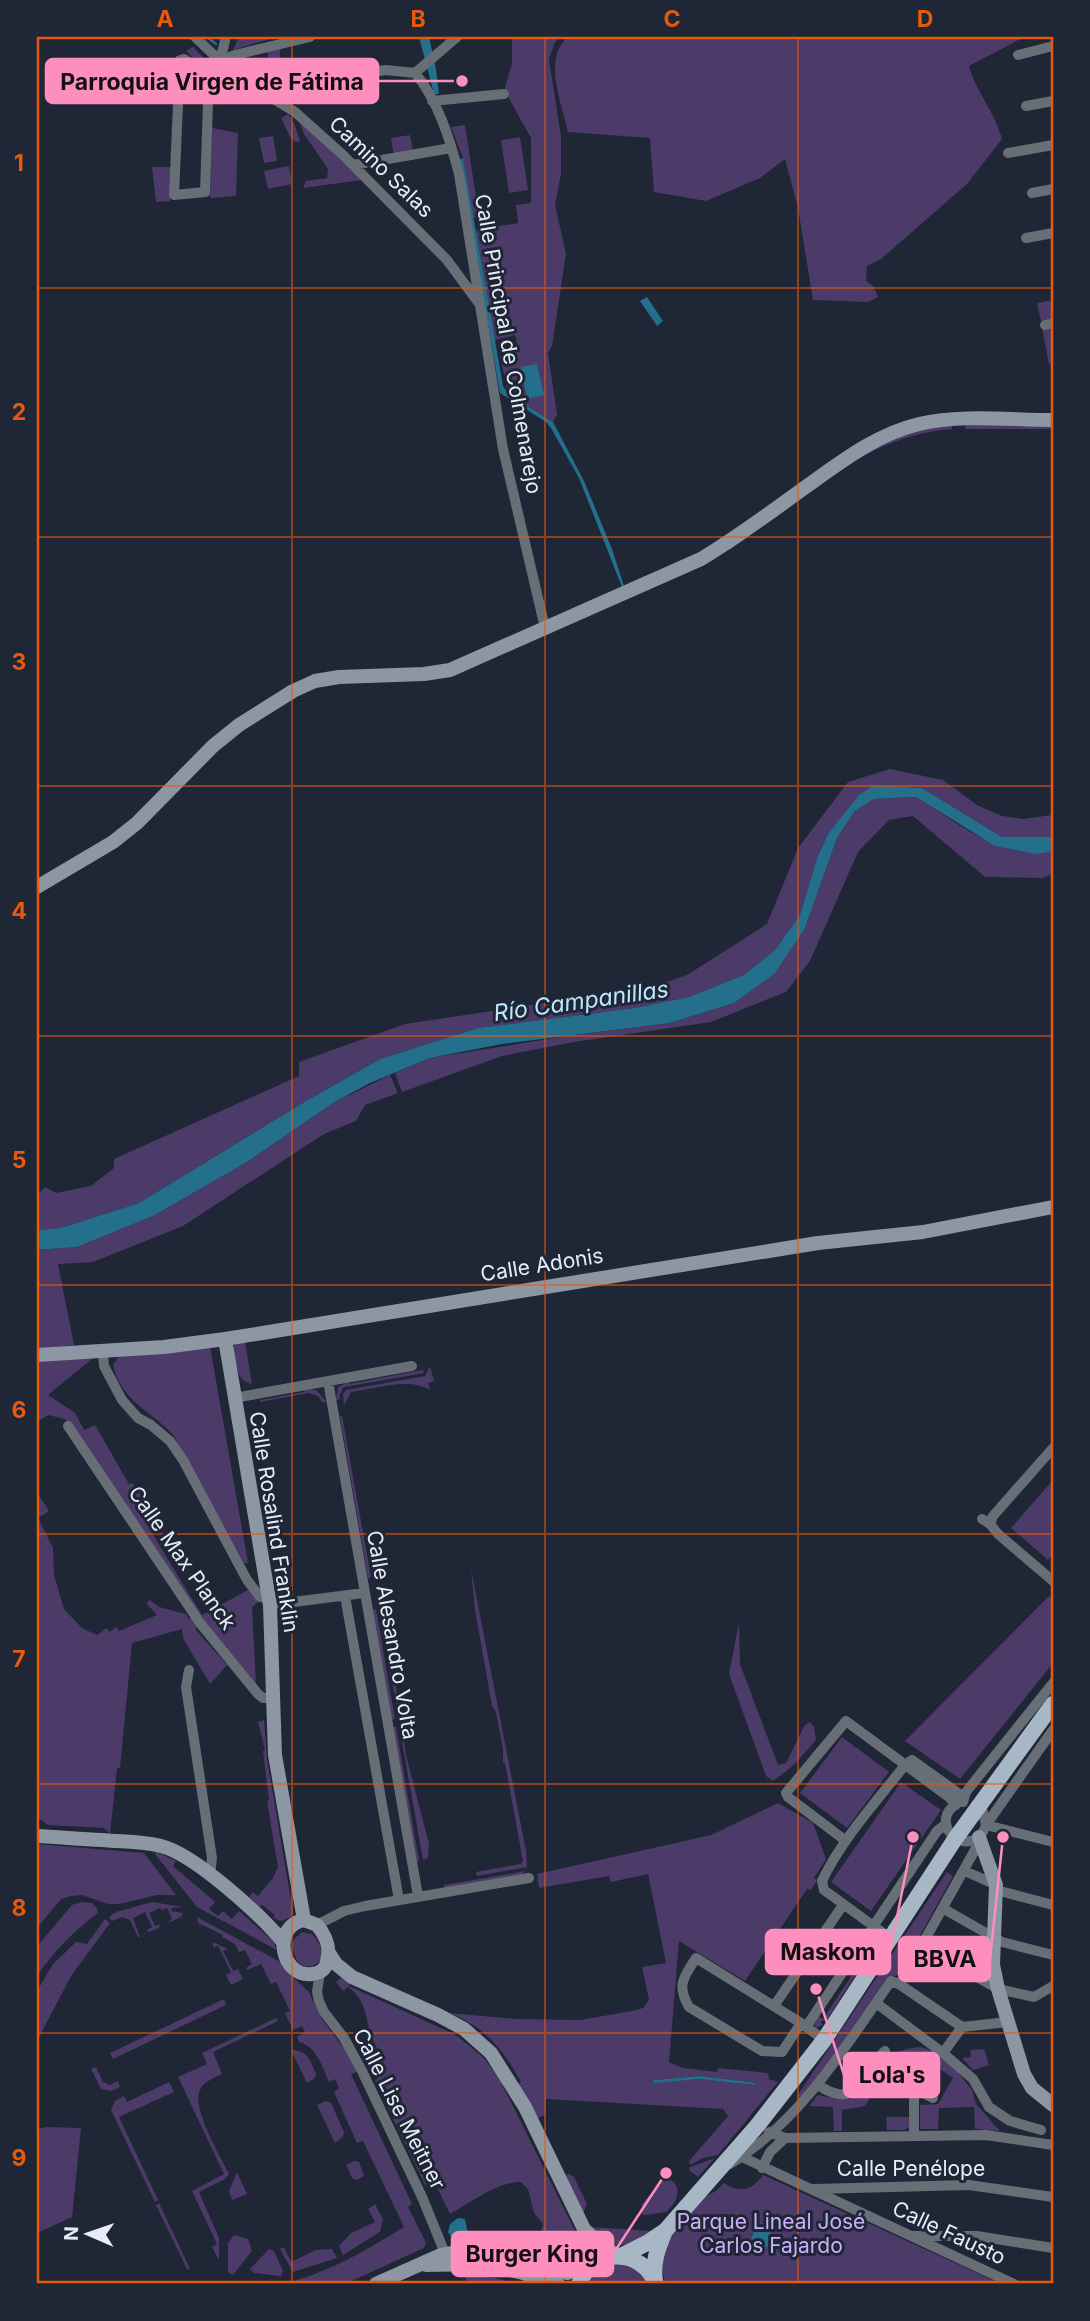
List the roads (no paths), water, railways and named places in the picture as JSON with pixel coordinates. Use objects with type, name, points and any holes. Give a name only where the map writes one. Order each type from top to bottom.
[{"type":"main road","points":[[579,2284],[590,2266],[598,2260],[619,2256],[665,2231],[718,2172],[764,2130],[955,1839],[1053,1704]]},
{"type":"main road","points":[[655,2283],[655,2255],[665,2231]]},
{"type":"main road","points":[[619,2256],[641,2263],[655,2283]]},
{"type":"street","name":"Camino Salas","points":[[195,37],[237,77],[295,112],[353,165],[447,260],[480,305]]},
{"type":"street","points":[[220,61],[310,37]]},
{"type":"street","points":[[248,84],[279,86],[424,65],[453,37]]},
{"type":"street","points":[[220,61],[227,38]]},
{"type":"street","points":[[1017,55],[1053,46]]},
{"type":"street","points":[[209,74],[205,192],[174,195],[180,60],[184,59],[217,78],[237,77]]},
{"type":"street","name":"Calle Principal de Colmenarejo","points":[[424,65],[426,86],[451,148],[464,200],[503,449],[545,628]]},
{"type":"street","points":[[275,101],[273,95],[279,86]]},
{"type":"street","points":[[432,100],[505,94]]},
{"type":"street","points":[[1026,106],[1053,101]]},
{"type":"street","points":[[1008,153],[1053,145]]},
{"type":"street","points":[[353,165],[451,148]]},
{"type":"street","points":[[1031,193],[1053,189]]},
{"type":"street","points":[[1026,238],[1053,233]]},
{"type":"street","points":[[37,887],[113,842],[137,823],[213,746],[239,725],[293,691],[315,681],[327,679],[450,670],[701,559],[858,449],[895,432],[918,424],[941,421],[1053,419]]},
{"type":"street","name":"Calle Adonis","points":[[37,1355],[164,1347],[225,1339],[805,1245],[923,1232],[1053,1207]]},
{"type":"street","name":"Calle Rosalind Franklin","points":[[225,1339],[270,1601],[276,1768],[304,1924]]},
{"type":"street","points":[[103,1350],[104,1366],[122,1400],[138,1418],[152,1425],[170,1441],[183,1460],[247,1580],[260,1597],[270,1601],[365,1592]]},
{"type":"street","points":[[234,1398],[412,1366]]},
{"type":"street","name":"Calle Alesandro Volta","points":[[328,1381],[418,1896]]},
{"type":"street","name":"Calle Max Planck","points":[[68,1426],[200,1623],[258,1693],[263,1698],[274,1698]]},
{"type":"street","points":[[1052,1577],[998,1534],[986,1521],[1053,1448]]},
{"type":"street","name":"Calle Alesandro Volta","points":[[345,1596],[399,1900]]},
{"type":"street","points":[[189,1670],[186,1687],[212,1858],[210,1875]]},
{"type":"street","points":[[1053,1684],[959,1803],[948,1812],[946,1824],[955,1839],[968,1842],[982,1835],[1053,1842]]},
{"type":"street","points":[[846,1841],[788,1797],[787,1789],[846,1721],[905,1765]]},
{"type":"street","points":[[900,1984],[965,1871],[982,1835],[1053,1730]]},
{"type":"street","points":[[890,1938],[824,1890],[822,1881],[846,1841],[905,1765],[912,1760],[958,1793],[959,1803]]},
{"type":"street","points":[[959,1803],[974,1803],[986,1818],[982,1835],[996,1888],[993,1965],[998,1989],[1024,2074],[1032,2088],[1053,2105]]},
{"type":"street","points":[[824,2040],[804,2025],[775,2006],[696,1958],[682,1979],[682,1996],[690,2007],[762,2051],[782,2052],[804,2025],[937,1831],[946,1824]]},
{"type":"street","points":[[37,1836],[142,1842],[164,1846],[210,1875],[258,1916],[283,1942],[285,1954],[299,1974],[320,1972],[352,1977]]},
{"type":"street","points":[[965,1871],[996,1888],[1053,1905]]},
{"type":"street","points":[[258,1916],[279,1927],[304,1924],[344,1911],[529,1878]]},
{"type":"street","points":[[775,2006],[843,1905]]},
{"type":"street","points":[[944,1909],[1002,1942],[1053,1955]]},
{"type":"street","points":[[283,1942],[304,1924]]},
{"type":"street","points":[[304,1924],[325,1937],[329,1954],[336,1964],[352,1977],[447,2020],[470,2034],[491,2053],[525,2107],[584,2229],[591,2255],[590,2266],[567,2273],[488,2253],[414,2266],[376,2284]]},
{"type":"street","points":[[922,1947],[998,1989],[1034,1997],[1053,1986]]},
{"type":"street","points":[[320,1972],[327,1966],[329,1954]]},
{"type":"street","name":"Calle Lise Meitner","points":[[320,1972],[317,1992],[319,2001],[362,2071],[447,2259]]},
{"type":"street","points":[[718,2172],[742,2157],[764,2130],[818,2085],[891,1980],[962,2027],[1008,2022]]},
{"type":"street","points":[[876,2003],[943,2053],[972,2079],[989,2107],[1010,2122],[1041,2130]]},
{"type":"street","points":[[943,2053],[962,2027]]},
{"type":"street","points":[[818,2085],[833,2095],[845,2095],[860,2085],[877,2058],[885,2051]]},
{"type":"street","points":[[914,2136],[914,2092],[916,2089],[933,2098]]},
{"type":"street","points":[[764,2130],[785,2138],[986,2135],[1053,2145]]},
{"type":"street","points":[[762,2168],[770,2152],[785,2138]]},
{"type":"street","name":"Calle Fausto","points":[[742,2157],[1014,2284]]},
{"type":"street","name":"Calle Penélope","points":[[810,2189],[969,2185],[1053,2197]]},
{"type":"street","points":[[584,2229],[595,2241],[619,2256]]},
{"type":"street","points":[[910,2236],[977,2236],[1053,2248]]},
{"type":"street","points":[[447,2259],[523,2273],[558,2284]]},
{"type":"water","points":[[419,37],[429,37],[439,94],[434,94]]},
{"type":"water","points":[[463,158],[503,386],[508,394],[553,422],[584,481],[612,549],[624,586],[622,587],[579,478],[551,428],[546,422],[500,393],[459,160]]},
{"type":"water","points":[[647,297],[663,321],[657,326],[640,301]]},
{"type":"water","points":[[537,364],[544,395],[527,399],[521,367]]},
{"type":"water","points":[[874,785],[922,788],[1002,837],[1053,837],[1053,851],[1036,854],[995,846],[916,797],[874,799],[855,811],[837,838],[805,928],[774,974],[734,1003],[670,1023],[502,1044],[430,1058],[370,1083],[333,1103],[247,1162],[153,1216],[77,1247],[37,1250],[37,1230],[61,1228],[139,1203],[380,1059],[478,1028],[635,1008],[689,997],[744,975],[775,950],[800,915],[817,858],[828,834],[859,795]]},
{"type":"water","points":[[700,2076],[756,2083],[754,2085],[699,2079],[654,2083],[654,2080]]},
{"type":"water","points":[[458,2218],[465,2219],[468,2234],[471,2234],[462,2241],[453,2240],[448,2232],[450,2224]]},
{"type":"water","points":[[762,2228],[769,2231],[772,2238],[769,2245],[762,2248],[755,2245],[752,2238],[755,2231]]},
{"type":"waterway","points":[[207,37],[216,44]]},
{"type":"place","name":"Parroquia Virgen de Fátima","points":[[462,81]]},
{"type":"place","name":"Maskom","points":[[913,1837]]},
{"type":"place","name":"BBVA","points":[[1003,1837]]},
{"type":"place","name":"Lola's","points":[[816,1989]]},
{"type":"place","name":"Burger King","points":[[666,2173]]},
{"type":"water label","name":"Río Campanillas","points":[[581,1001]]},
{"type":"park label","name":"Parque Lineal José Carlos Fajardo","points":[[771,2234]]}]
